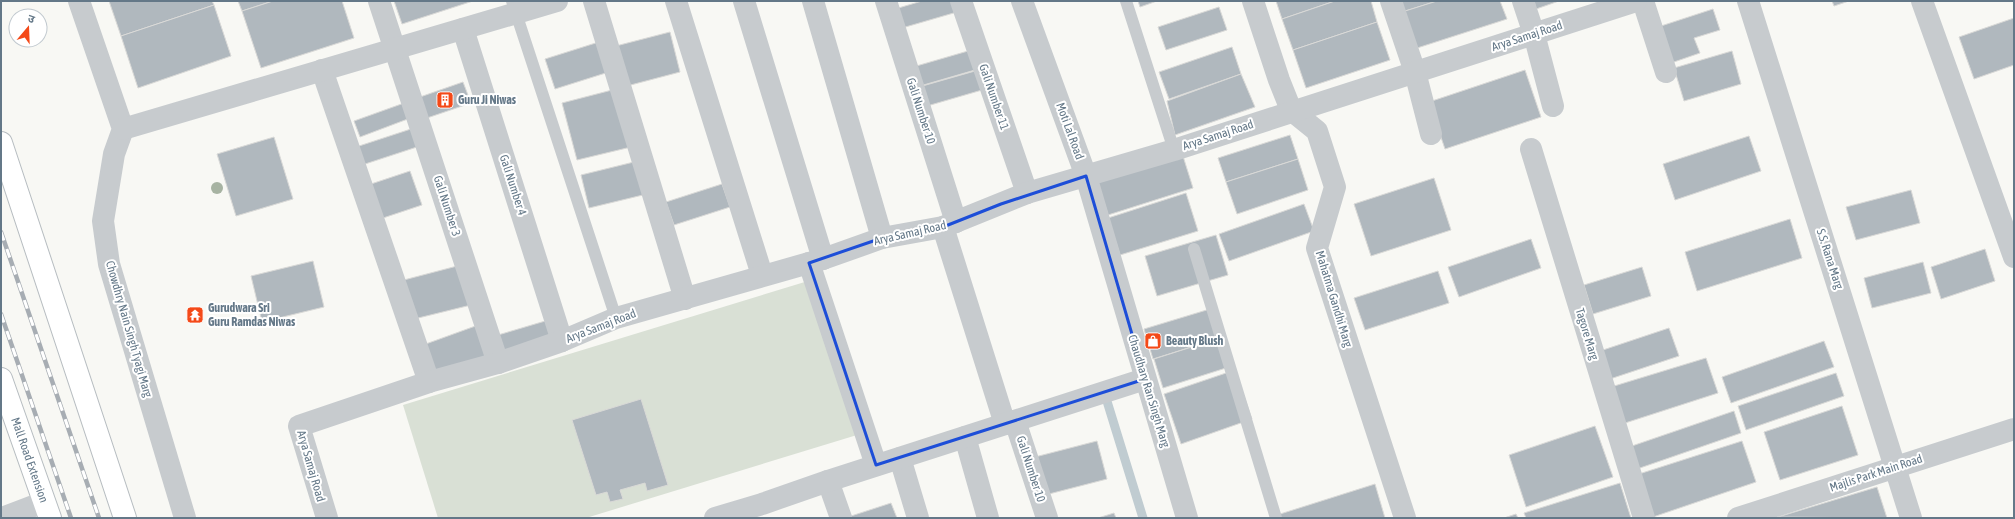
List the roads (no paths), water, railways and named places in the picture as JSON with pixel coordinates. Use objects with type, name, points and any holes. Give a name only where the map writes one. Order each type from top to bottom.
[{"type":"main road","points":[[1,143],[125,518]]},
{"type":"main road","name":"Mall Road Extension","points":[[1,379],[47,510]]},
{"type":"street","points":[[79,1],[123,129],[395,49],[462,28],[514,7],[557,1]]},
{"type":"street","name":"Gali Number 3","points":[[379,1],[498,363]]},
{"type":"street","points":[[594,1],[685,298]]},
{"type":"street","points":[[676,1],[762,275]]},
{"type":"street","points":[[744,1],[816,261],[876,465]]},
{"type":"street","points":[[813,1],[882,238]]},
{"type":"street","name":"Gali Number 10","points":[[886,1],[950,224],[1010,422],[1047,518]]},
{"type":"street","name":"Gali Number 11","points":[[961,1],[1027,193]]},
{"type":"street","name":"Moti Lal Road","points":[[1022,1],[1086,176],[1111,264]]},
{"type":"street","name":"Mahatma Gandhi Marg","points":[[1253,1],[1279,80],[1292,110],[1317,131],[1335,187],[1317,248],[1405,518]]},
{"type":"street","points":[[1391,1],[1414,72],[1431,134]]},
{"type":"street","points":[[1523,1],[1534,34],[1553,106]]},
{"type":"street","name":"Arya Samaj Road","points":[[327,518],[299,426],[429,382],[498,363],[562,341],[616,318],[762,275],[816,261],[882,238],[950,224],[1027,193],[1174,150],[1292,110],[1636,1]]},
{"type":"street","points":[[1643,1],[1666,72]]},
{"type":"street","name":"S.S. Rana Marg","points":[[1748,1],[1911,518]]},
{"type":"street","points":[[1922,1],[2014,257]]},
{"type":"street","name":"Gali Number 4","points":[[462,28],[562,341]]},
{"type":"street","points":[[322,70],[429,382]]},
{"type":"street","name":"Chowdhry Nain Singh Tyagi Marg","points":[[123,129],[112,160],[103,221],[109,264],[185,518]]},
{"type":"street","name":"Tagore Marg","points":[[1531,149],[1644,518]]},
{"type":"street","name":"Chaudhary Ran Singh Marg","points":[[1111,264],[1187,518]]},
{"type":"street","points":[[715,518],[764,511],[828,481],[1145,380]]},
{"type":"street","name":"Majlis Park Main Road","points":[[1738,518],[1768,514],[1895,467],[2014,429]]},
{"type":"street","points":[[965,437],[988,518]]},
{"type":"street","points":[[900,458],[918,518]]},
{"type":"street","points":[[828,481],[841,518]]},
{"type":"street","points":[[2,518],[47,510]]},
{"type":"lane","points":[[1126,1],[1174,150]]},
{"type":"lane","points":[[514,7],[616,318]]},
{"type":"lane","points":[[1194,249],[1276,518]]},
{"type":"waterway","points":[[1106,398],[1143,518]]},
{"type":"railway","points":[[1,232],[99,518]]},
{"type":"railway","points":[[1,314],[71,518]]},
{"type":"place","name":"Guru Ji Niwas","points":[[445,100]]},
{"type":"place","name":"Gurudwara Sri Guru Ramdas Niwas","points":[[195,315]]},
{"type":"place","name":"Beauty Blush","points":[[1153,341]]}]
